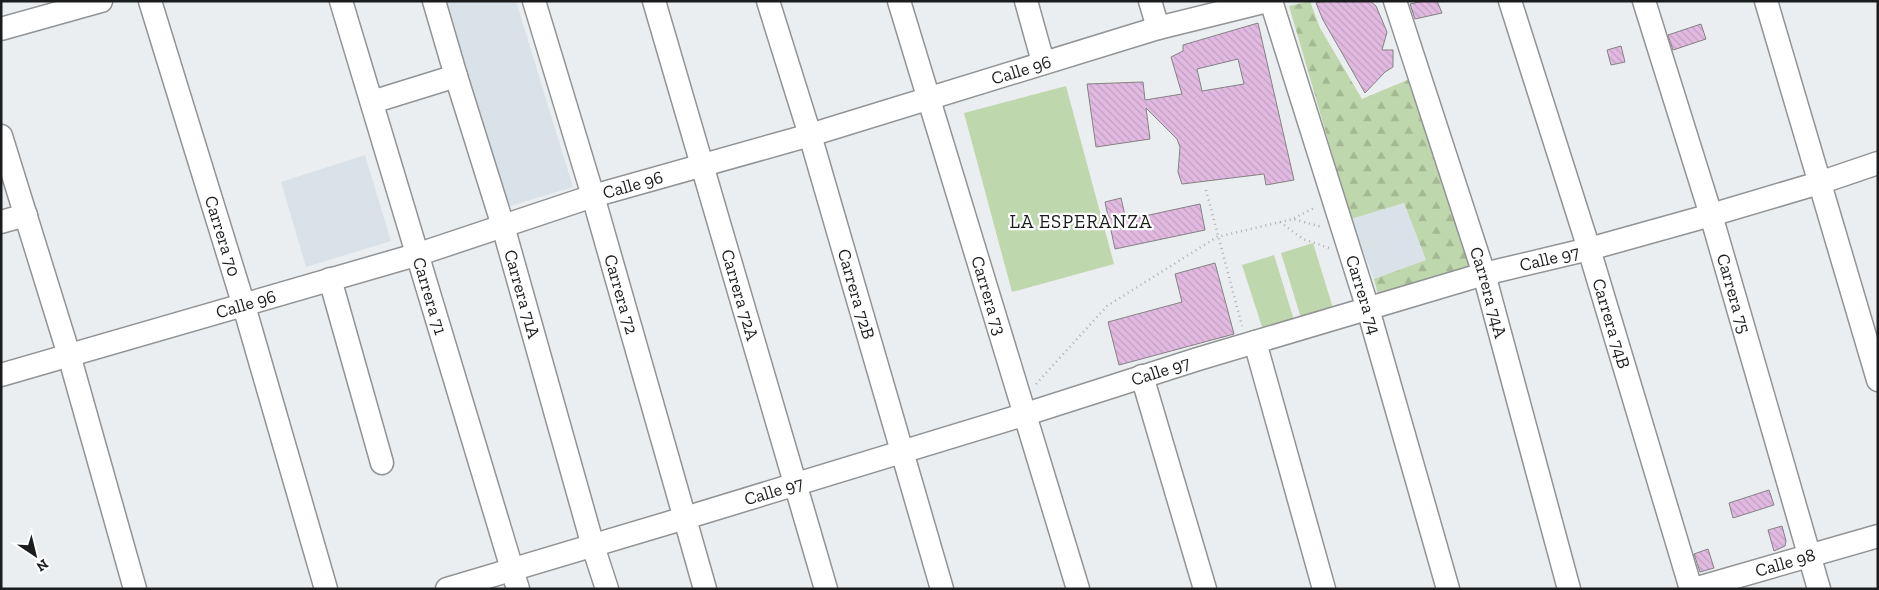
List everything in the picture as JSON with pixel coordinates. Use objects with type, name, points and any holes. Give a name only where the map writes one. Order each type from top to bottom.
[{"type":"street","points":[[1,29],[101,1]]},
{"type":"street","name":"Carrera 70","points":[[150,1],[244,306],[326,589]]},
{"type":"street","name":"Carrera 71","points":[[342,1],[516,580]]},
{"type":"street","name":"Carrera 71A","points":[[434,1],[503,226],[593,546],[607,589]]},
{"type":"street","name":"Carrera 72","points":[[534,1],[593,196],[705,589]]},
{"type":"street","name":"Carrera 72A","points":[[654,1],[826,589]]},
{"type":"street","name":"Carrera 72B","points":[[768,1],[810,135],[942,589]]},
{"type":"street","name":"Carrera 73","points":[[899,1],[1078,589]]},
{"type":"street","points":[[1026,1],[1043,62]]},
{"type":"street","points":[[1150,1],[1158,28]]},
{"type":"street","name":"Calle 96","points":[[1,375],[419,254],[593,196],[810,135],[1158,28],[1269,1]]},
{"type":"street","name":"Carrera 74","points":[[1269,1],[1334,198],[1368,309],[1448,589]]},
{"type":"street","name":"Carrera 74A","points":[[1395,1],[1484,274],[1569,589]]},
{"type":"street","name":"Carrera 74B","points":[[1510,1],[1589,249],[1692,589]]},
{"type":"street","name":"Carrera 75","points":[[1644,1],[1711,215],[1819,589]]},
{"type":"street","points":[[1766,1],[1818,183],[1878,380]]},
{"type":"street","points":[[372,102],[456,76]]},
{"type":"street","points":[[1,136],[69,355],[135,589]]},
{"type":"street","name":"Calle 97","points":[[447,589],[516,580],[593,546],[901,452],[1022,410],[1484,274],[1589,249],[1711,215],[1878,163]]},
{"type":"street","points":[[1,222],[26,215]]},
{"type":"street","points":[[330,279],[382,463]]},
{"type":"street","points":[[1251,344],[1324,589]]},
{"type":"street","points":[[1142,376],[1205,589]]},
{"type":"street","name":"Calle 98","points":[[1692,589],[1878,536]]},
{"type":"path","points":[[1206,190],[1217,237],[1251,344]]},
{"type":"path","points":[[1022,410],[1034,386],[1107,306],[1217,237],[1293,219],[1334,198]]},
{"type":"path","points":[[1293,219],[1346,241]]},
{"type":"path","points":[[1280,222],[1303,239],[1330,248],[1346,241]]},
{"type":"shaded area","points":[[441,1],[516,1],[573,187],[504,208]]},
{"type":"shaded area","points":[[365,155],[391,241],[306,267],[281,182]]},
{"type":"shaded area","points":[[1404,203],[1426,260],[1374,279],[1351,219]]},
{"type":"green space","points":[[1310,1],[1320,28],[1362,99],[1412,78],[1471,271],[1379,299],[1374,279],[1426,260],[1404,203],[1351,219],[1289,6]]},
{"type":"green space","points":[[1066,86],[1114,264],[1012,292],[964,113]]},
{"type":"green space","points":[[1313,243],[1333,308],[1301,318],[1281,253]]},
{"type":"green space","points":[[1274,255],[1294,320],[1263,330],[1242,265]]},
{"type":"building","points":[[1324,1],[1370,1],[1376,6],[1387,32],[1382,50],[1393,50],[1393,67],[1385,72],[1365,93],[1323,20],[1316,3]]},
{"type":"building","points":[[1437,1],[1442,13],[1415,19],[1410,4]]},
{"type":"building","points":[[1258,23],[1294,180],[1266,185],[1264,174],[1182,184],[1178,172],[1180,147],[1177,139],[1146,108],[1150,139],[1096,147],[1087,84],[1143,82],[1145,100],[1182,94],[1171,57],[1183,51],[1183,45]],"holes":[[[1238,59],[1244,84],[1202,91],[1197,69]]]},
{"type":"building","points":[[1701,24],[1706,39],[1673,50],[1668,35]]},
{"type":"building","points":[[1621,46],[1625,62],[1611,65],[1607,50]]},
{"type":"building","points":[[1121,198],[1126,220],[1200,204],[1205,230],[1115,249],[1105,202]]},
{"type":"building","points":[[1215,263],[1234,334],[1119,365],[1108,322],[1182,302],[1175,274]]},
{"type":"building","points":[[1769,490],[1774,505],[1733,518],[1729,503]]},
{"type":"building","points":[[1782,526],[1786,541],[1785,546],[1774,551],[1768,530]]},
{"type":"building","points":[[1708,549],[1714,568],[1700,572],[1694,554]]},
{"type":"district","name":"LA ESPERANZA","points":[[1081,221]]}]
